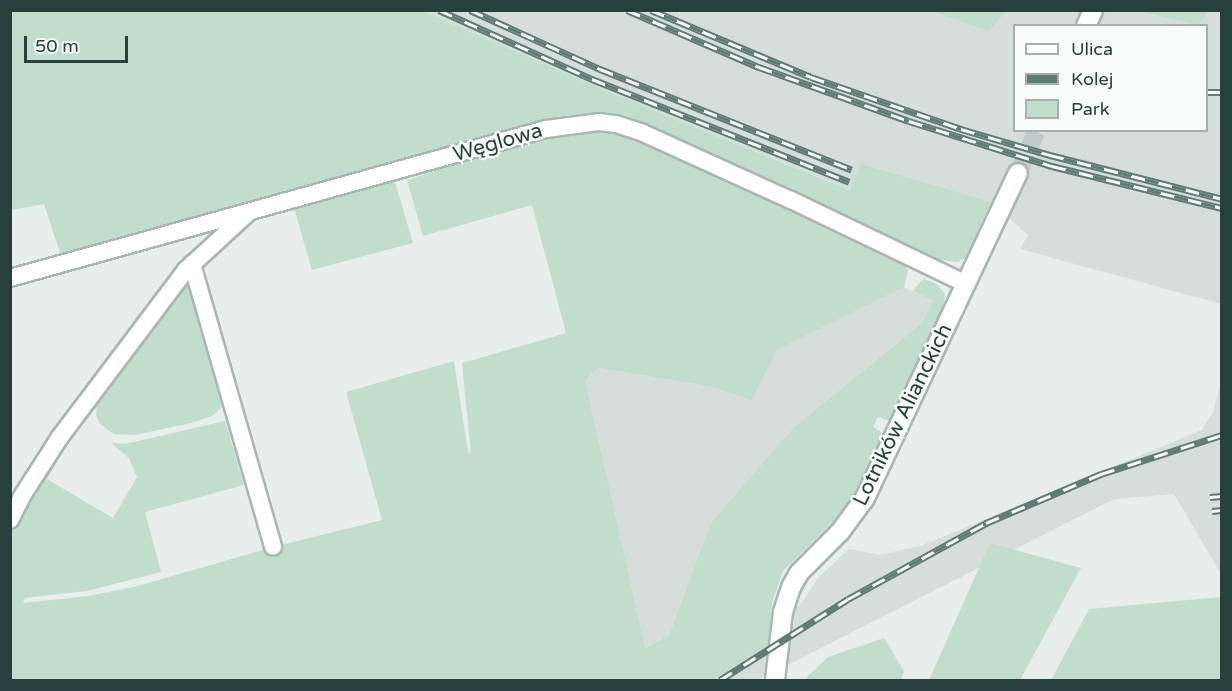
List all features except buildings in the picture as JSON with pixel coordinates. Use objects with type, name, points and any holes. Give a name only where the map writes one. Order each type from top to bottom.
[{"type":"main road","points":[[1087,24],[1094,10]]},
{"type":"main road","name":"Lotników Alianckich","points":[[775,681],[783,612],[791,587],[799,573],[840,532],[865,498],[1018,173]]},
{"type":"street","name":"Węglowa","points":[[10,278],[546,129],[599,122],[616,124],[643,133],[791,200],[966,284]]},
{"type":"street","points":[[10,520],[24,493],[60,437],[192,264],[250,212]]},
{"type":"street","points":[[192,264],[273,547]]},
{"type":"shaded area","points":[[423,11],[1221,11],[1221,304],[1020,249],[1028,235],[991,202],[861,165],[851,190],[611,93]]},
{"type":"shaded area","points":[[904,287],[933,301],[922,323],[793,428],[710,524],[669,635],[644,648],[585,380],[599,368],[713,387],[750,401],[777,350]]},
{"type":"shaded area","points":[[1221,383],[1221,574],[1174,494],[1114,499],[758,680],[691,680],[801,604],[818,578],[849,549],[880,555],[923,545],[1202,430],[1213,412]]},
{"type":"green space","points":[[10,11],[423,11],[611,93],[850,190],[861,164],[991,202],[966,257],[958,262],[942,260],[940,263],[660,135],[625,115],[568,115],[62,259],[44,204],[11,210]]},
{"type":"green space","points":[[933,11],[1007,11],[988,31]]},
{"type":"green space","points":[[1139,11],[1210,11],[1199,24]]},
{"type":"green space","points":[[585,127],[631,134],[902,259],[908,271],[904,287],[777,350],[751,401],[713,387],[599,368],[585,380],[645,648],[669,635],[710,524],[793,428],[922,323],[933,301],[913,291],[921,281],[924,279],[937,284],[945,294],[943,309],[889,421],[878,417],[873,427],[884,434],[856,490],[835,520],[783,571],[772,603],[769,645],[712,680],[11,680],[10,534],[33,490],[82,418],[47,479],[113,518],[137,477],[129,458],[111,443],[125,444],[225,421],[244,485],[145,512],[161,572],[87,591],[25,598],[23,603],[88,596],[134,587],[273,547],[382,520],[346,392],[454,361],[468,452],[471,454],[462,363],[566,333],[532,205],[423,236],[407,180],[502,149]]},
{"type":"green space","points":[[394,179],[413,243],[312,270],[294,208]]},
{"type":"green space","points":[[185,279],[193,286],[222,407],[212,416],[191,423],[135,435],[114,434],[100,424],[96,415],[97,403],[124,360]]},
{"type":"green space","points":[[990,543],[1081,568],[1020,680],[929,680]]},
{"type":"green space","points":[[1221,597],[1221,680],[1051,680],[1089,609]]},
{"type":"green space","points":[[884,638],[904,671],[901,680],[804,680],[828,657]]},
{"type":"tunnel","points":[[1018,173],[1036,132]]},
{"type":"railway","points":[[439,10],[592,79],[849,182]]},
{"type":"railway","points":[[470,10],[600,69],[852,170]]},
{"type":"railway","points":[[627,10],[759,67],[909,121],[1052,166],[1222,208]]},
{"type":"railway","points":[[651,10],[811,77],[961,129],[1050,155],[1222,199]]},
{"type":"railway","points":[[1208,92],[1222,92]]},
{"type":"railway","points":[[720,680],[848,599],[986,523],[1101,474],[1222,435]]},
{"type":"railway","points":[[1210,497],[1222,496]]},
{"type":"railway","points":[[1212,511],[1222,510]]}]
